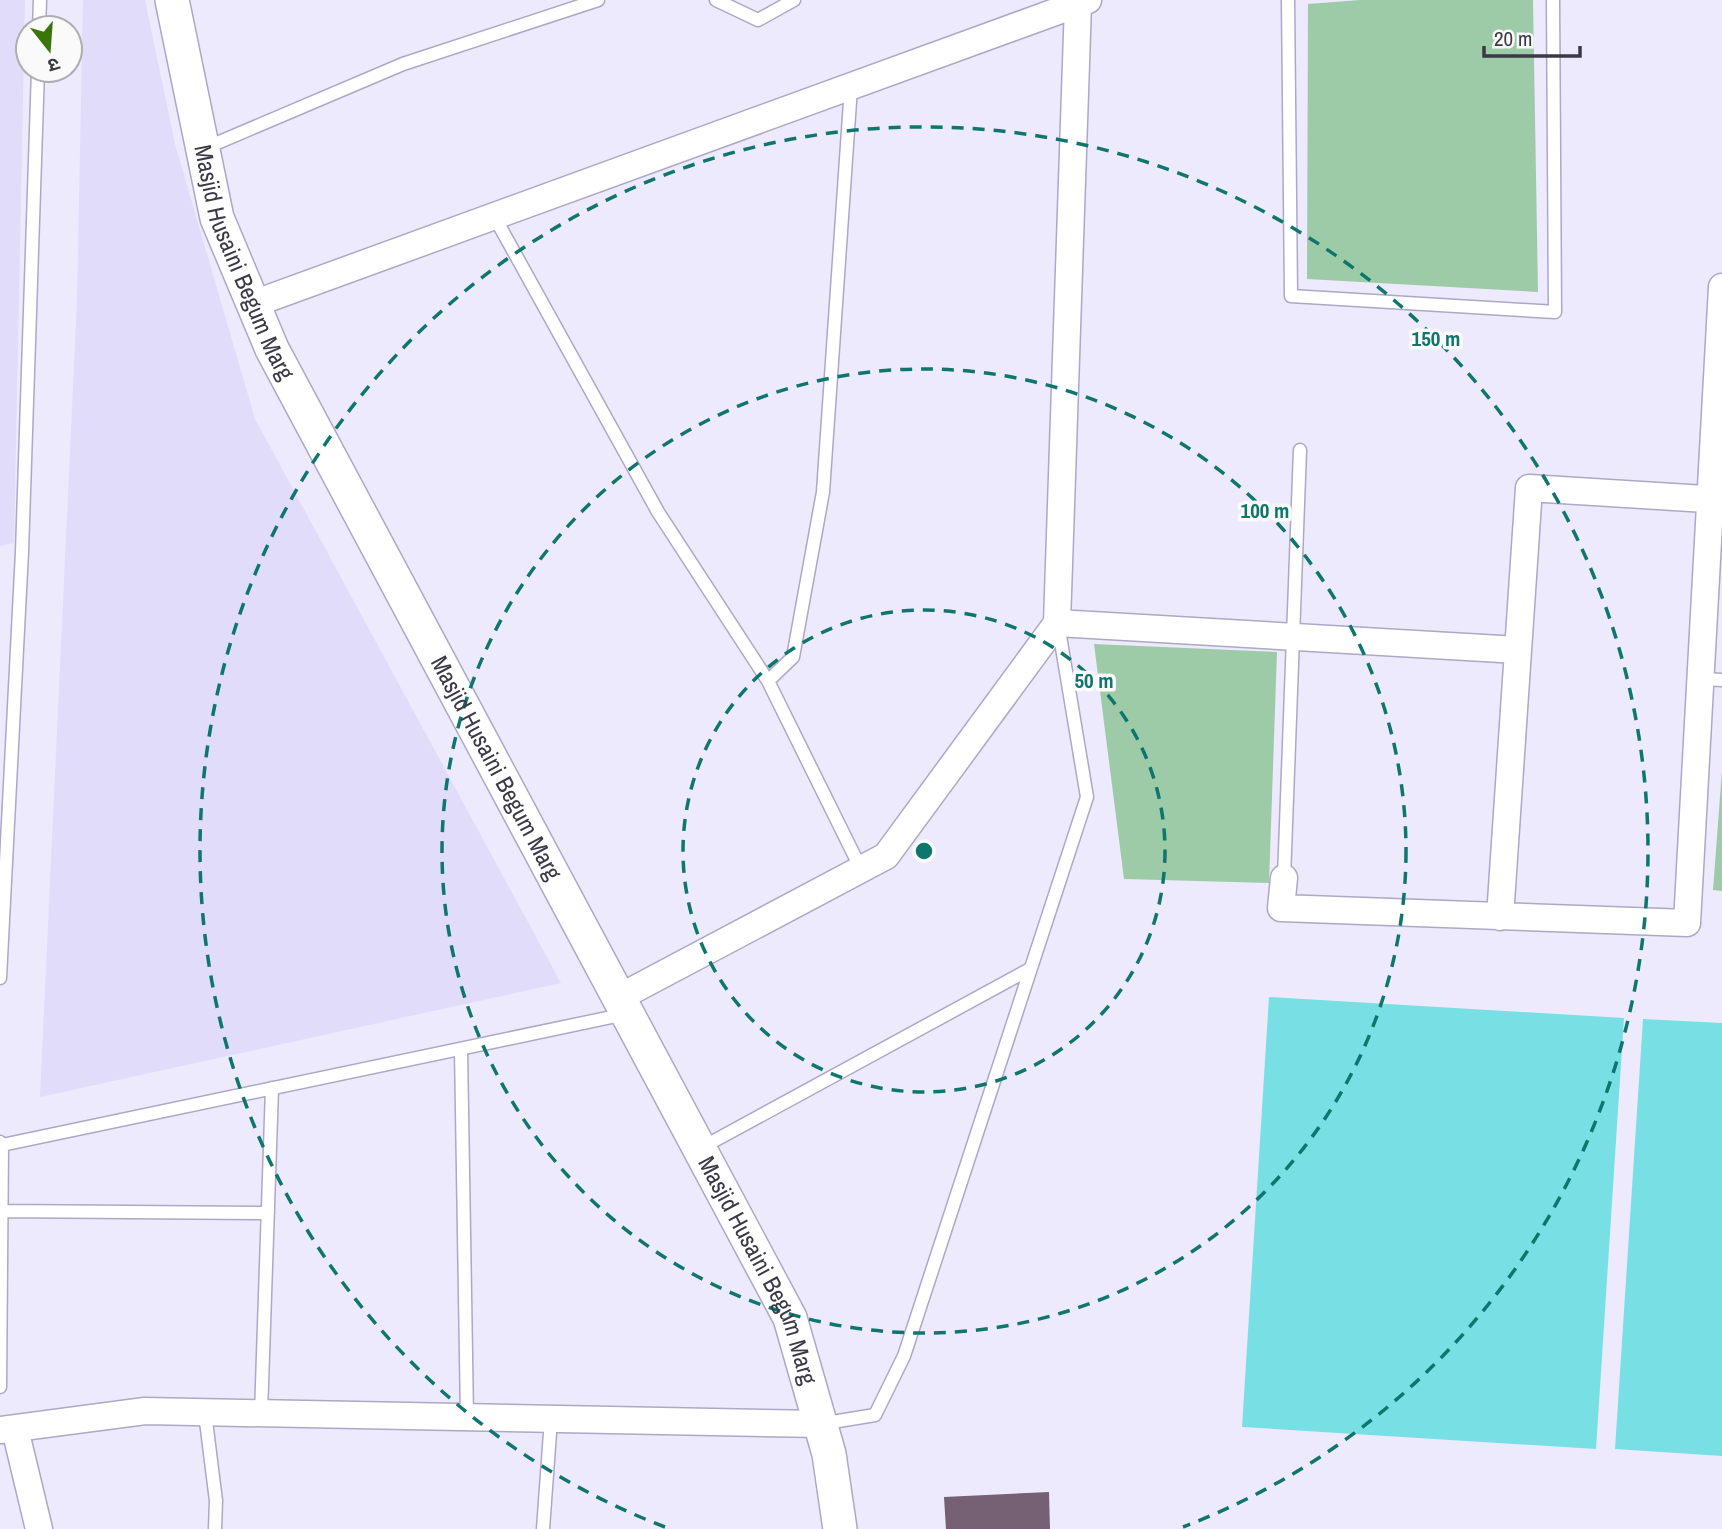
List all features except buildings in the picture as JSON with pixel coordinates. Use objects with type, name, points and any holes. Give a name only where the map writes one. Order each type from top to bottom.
[{"type":"street","name":"Masjid Husaini Begum Marg","points":[[172,0],[216,218],[272,349],[701,1148],[789,1318],[829,1454],[840,1529]]},
{"type":"street","points":[[253,304],[1083,2],[1057,623],[886,856],[624,1005]]},
{"type":"street","points":[[1284,878],[1281,908],[1687,923],[1712,679],[1722,287]]},
{"type":"street","points":[[1500,917],[1529,488],[1716,499]]},
{"type":"street","points":[[1057,623],[1518,650]]},
{"type":"street","points":[[39,1529],[8,1429],[145,1411],[820,1424]]},
{"type":"lane","points":[[202,149],[402,64],[598,0]]},
{"type":"lane","points":[[716,0],[758,20],[794,0]]},
{"type":"lane","points":[[1288,0],[1292,296],[1555,312],[1553,0]]},
{"type":"lane","points":[[0,978],[22,552],[38,84]]},
{"type":"lane","points":[[768,681],[793,657],[823,492],[851,86]]},
{"type":"lane","points":[[494,216],[658,513],[768,681],[861,869]]},
{"type":"lane","points":[[1284,878],[1300,450]]},
{"type":"lane","points":[[820,1424],[875,1415],[904,1356],[1087,797],[1057,623]]},
{"type":"lane","points":[[701,1148],[1030,969]]},
{"type":"lane","points":[[0,1387],[1,1144],[461,1049],[624,1005]]},
{"type":"lane","points":[[461,1049],[467,1417]]},
{"type":"lane","points":[[261,1414],[272,1088]]},
{"type":"lane","points":[[2,1211],[268,1213]]},
{"type":"lane","points":[[205,1412],[216,1501],[215,1529]]},
{"type":"lane","points":[[543,1529],[551,1419]]},
{"type":"shaded area","points":[[0,0],[25,0],[25,14],[14,14],[14,84],[23,84],[14,543],[0,546]]},
{"type":"shaded area","points":[[83,0],[145,0],[175,144],[255,419],[561,983],[40,1097],[77,301],[81,84],[84,84]]},
{"type":"shaded area","points":[[1360,0],[1533,0],[1538,292],[1307,279],[1308,4]]},
{"type":"shaded area","points":[[1094,644],[1277,652],[1269,883],[1124,879]]},
{"type":"shaded area","points":[[1722,770],[1722,891],[1713,890]]},
{"type":"shaded area","points":[[1269,997],[1624,1018],[1596,1449],[1242,1427]]},
{"type":"shaded area","points":[[1643,1019],[1722,1023],[1722,1456],[1615,1449]]}]
